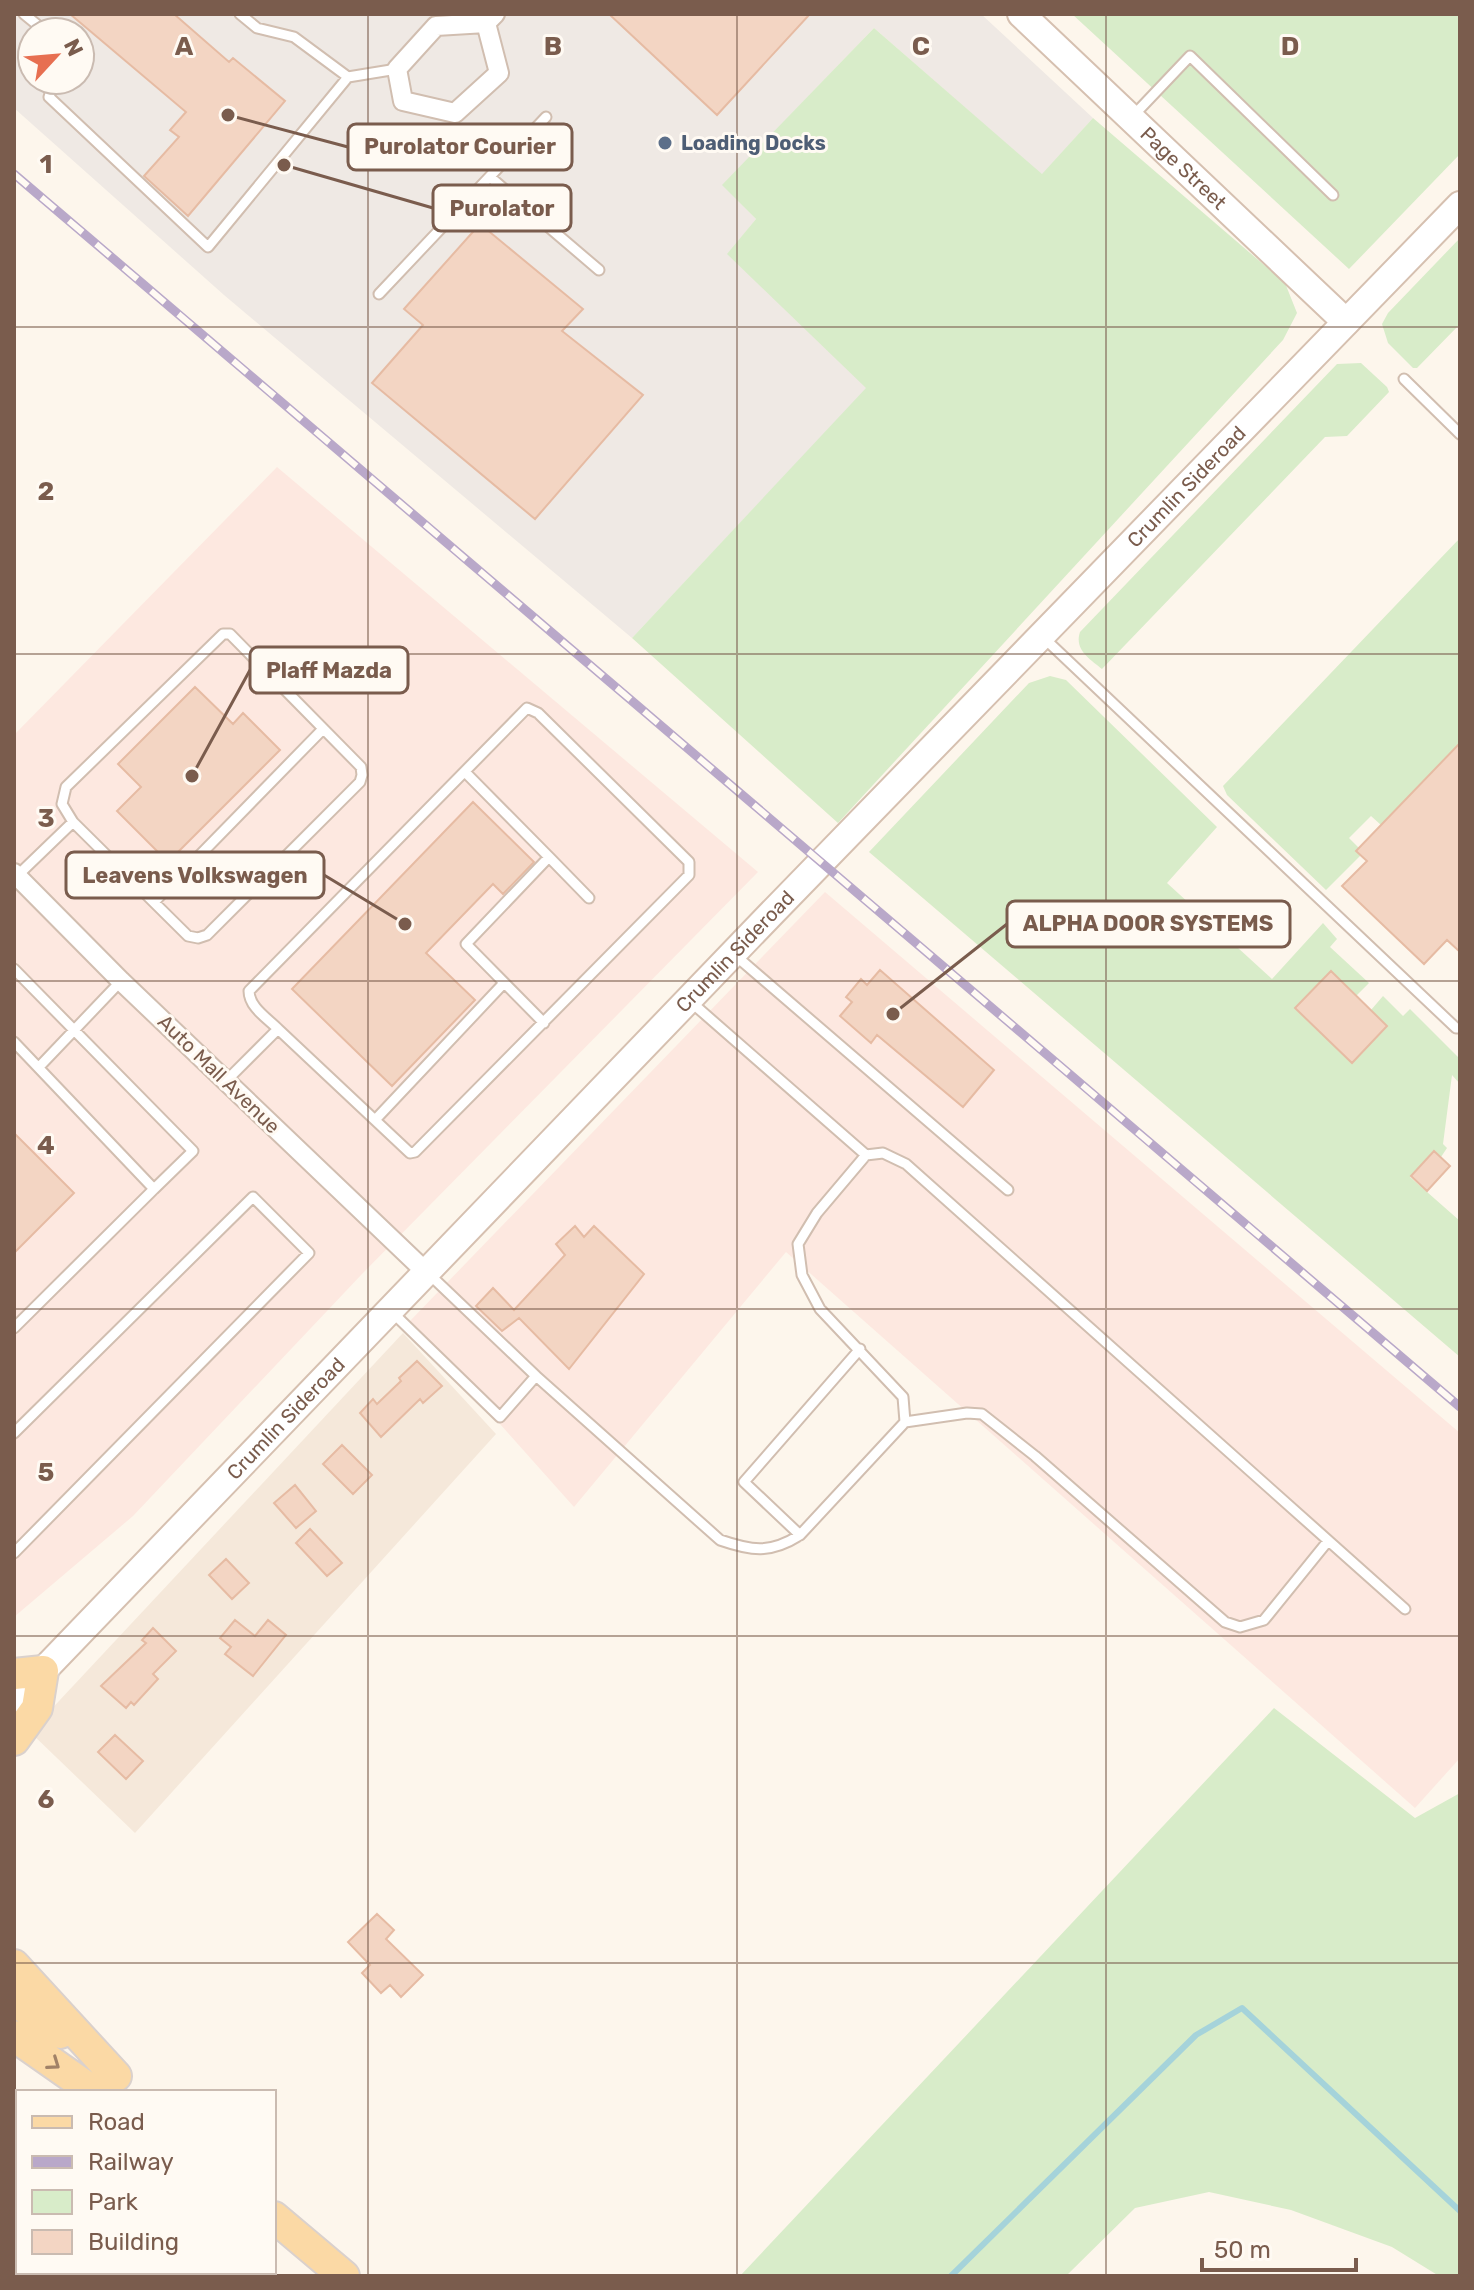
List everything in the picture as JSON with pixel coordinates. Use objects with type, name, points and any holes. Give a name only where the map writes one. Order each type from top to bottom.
[{"type":"main road","points":[[14,1740],[37,1708],[28,1672]]},
{"type":"main road","points":[[14,1965],[112,2087]]},
{"type":"main road","points":[[14,2000],[112,2087]]},
{"type":"main road","points":[[14,2036],[112,2087]]},
{"type":"main road","points":[[276,2219],[344,2276]]},
{"type":"street","name":"Page Street","points":[[1021,14],[1346,322]]},
{"type":"street","points":[[491,19],[499,73],[455,113],[403,101],[397,69],[436,26],[491,19]]},
{"type":"street","name":"Crumlin Sideroad","points":[[14,1701],[28,1672],[390,1310],[1460,205]]},
{"type":"street","name":"Auto Mall Avenue","points":[[16,875],[121,981],[426,1272]]},
{"type":"lane","points":[[240,14],[257,28],[294,37],[348,77]]},
{"type":"lane","points":[[1131,118],[1190,56],[1333,195]]},
{"type":"lane","points":[[49,96],[208,247],[348,77],[397,69]]},
{"type":"lane","points":[[379,294],[546,117]]},
{"type":"lane","points":[[490,177],[599,270]]},
{"type":"lane","points":[[1404,379],[1460,434]]},
{"type":"lane","points":[[223,634],[230,634],[361,767],[360,782],[207,935],[198,938],[188,936],[73,822],[62,804],[66,787],[223,634]]},
{"type":"lane","points":[[1042,635],[1456,1028],[1460,1028]]},
{"type":"lane","points":[[527,708],[533,709],[689,862],[689,875],[415,1152],[410,1153],[253,1005],[249,991],[465,772],[527,708]]},
{"type":"lane","points":[[154,902],[323,729]]},
{"type":"lane","points":[[465,772],[589,898]]},
{"type":"lane","points":[[16,875],[73,822]]},
{"type":"lane","points":[[544,1023],[466,944],[549,857]]},
{"type":"lane","points":[[733,953],[1008,1190]]},
{"type":"lane","points":[[14,969],[193,1151],[14,1328]]},
{"type":"lane","points":[[39,1067],[121,981]]},
{"type":"lane","points":[[375,1120],[504,983]]},
{"type":"lane","points":[[689,999],[866,1155]]},
{"type":"lane","points":[[226,1081],[278,1029]]},
{"type":"lane","points":[[14,1042],[154,1189]]},
{"type":"lane","points":[[905,1422],[903,1397],[820,1309],[802,1275],[798,1244],[817,1213],[866,1155],[883,1153],[906,1164],[1405,1609]]},
{"type":"lane","points":[[14,1433],[253,1197],[309,1253],[14,1553]]},
{"type":"lane","points":[[426,1272],[536,1376],[720,1540],[748,1550],[780,1548],[800,1535],[905,1422],[967,1413],[982,1414],[1035,1456],[1225,1622],[1240,1627],[1264,1620],[1328,1541]]},
{"type":"lane","points":[[390,1310],[500,1417],[536,1376]]},
{"type":"lane","points":[[800,1535],[744,1482],[860,1349]]},
{"type":"shaded area","points":[[14,14],[981,14],[1093,118],[1042,175],[874,28],[723,185],[756,219],[728,254],[867,388],[632,638],[224,295],[14,108]]},
{"type":"shaded area","points":[[277,467],[758,872],[362,1274],[133,1516],[14,1617],[14,735]]},
{"type":"shaded area","points":[[825,892],[1460,1433],[1460,1758],[1415,1808],[786,1252],[574,1507],[409,1322]]},
{"type":"shaded area","points":[[403,1333],[496,1434],[135,1833],[30,1732]]},
{"type":"green space","points":[[1072,14],[1460,14],[1460,154],[1349,269]]},
{"type":"green space","points":[[874,28],[1042,174],[1093,118],[1285,283],[1297,313],[1283,340],[838,823],[632,638],[866,388],[727,254],[756,219],[722,185]]},
{"type":"green space","points":[[1460,238],[1460,324],[1417,368],[1413,368],[1388,343],[1382,324],[1388,313]]},
{"type":"green space","points":[[1361,363],[1389,392],[1347,436],[1325,437],[1102,669],[1088,658],[1079,644],[1080,632],[1337,364]]},
{"type":"green space","points":[[1460,538],[1460,743],[1381,825],[1371,816],[1349,838],[1359,848],[1357,852],[1361,855],[1326,890],[1227,795],[1223,786]]},
{"type":"green space","points":[[1050,676],[1066,680],[1217,827],[1167,883],[1272,979],[1323,923],[1337,939],[1330,947],[1369,983],[1356,996],[1296,1008],[1351,1062],[1371,1010],[1383,996],[1403,1016],[1410,1009],[1460,1059],[1460,1084],[1452,1075],[1443,1144],[1447,1148],[1441,1157],[1433,1151],[1410,1177],[1460,1221],[1460,1357],[869,852],[1029,683]]},
{"type":"green space","points":[[1274,1708],[1415,1818],[1460,1793],[1460,2276],[1439,2276],[1392,2247],[1291,2210],[1209,2192],[1135,2208],[1066,2276],[740,2276]]},
{"type":"building","points":[[70,14],[174,14],[229,62],[233,58],[285,101],[188,216],[144,176],[179,137],[170,130],[186,112],[96,36],[96,16]]},
{"type":"building","points":[[609,14],[810,14],[717,115]]},
{"type":"building","points":[[480,224],[583,309],[562,331],[643,395],[535,519],[372,383],[423,325],[404,309]]},
{"type":"building","points":[[195,687],[233,724],[243,713],[280,750],[168,862],[117,811],[141,787],[118,764]]},
{"type":"building","points":[[1460,743],[1460,952],[1447,940],[1424,964],[1342,886],[1367,861],[1356,851]]},
{"type":"building","points":[[473,802],[534,862],[503,894],[493,884],[426,953],[475,1000],[392,1086],[292,989]]},
{"type":"building","points":[[880,970],[994,1070],[963,1107],[877,1035],[871,1043],[840,1016],[852,1002],[846,997],[861,979],[867,985]]},
{"type":"building","points":[[1331,971],[1387,1026],[1352,1063],[1295,1008]]},
{"type":"building","points":[[14,1133],[74,1193],[14,1253]]},
{"type":"building","points":[[1434,1151],[1450,1166],[1427,1191],[1411,1176]]},
{"type":"building","points":[[575,1226],[584,1237],[594,1226],[644,1274],[569,1369],[519,1318],[502,1331],[476,1306],[493,1288],[514,1310],[565,1255],[556,1244]]},
{"type":"building","points":[[417,1361],[442,1386],[423,1403],[420,1399],[381,1437],[360,1413],[373,1399],[377,1404]]},
{"type":"building","points":[[342,1445],[372,1475],[353,1494],[323,1464]]},
{"type":"building","points":[[295,1485],[316,1511],[296,1528],[274,1503]]},
{"type":"building","points":[[310,1529],[342,1563],[327,1576],[296,1543]]},
{"type":"building","points":[[226,1559],[249,1583],[232,1599],[209,1575]]},
{"type":"building","points":[[235,1620],[255,1636],[268,1620],[286,1635],[253,1676],[225,1654],[231,1647],[220,1638]]},
{"type":"building","points":[[153,1628],[176,1651],[153,1674],[158,1679],[134,1705],[131,1702],[126,1708],[101,1686],[146,1643],[142,1640]]},
{"type":"building","points":[[115,1735],[143,1761],[126,1779],[98,1752]]},
{"type":"building","points":[[377,1914],[394,1930],[386,1939],[423,1975],[401,1997],[390,1985],[381,1993],[362,1973],[370,1965],[348,1942]]},
{"type":"waterway","points":[[951,2276],[1196,2035],[1242,2008],[1460,2211]]},
{"type":"railway","points":[[14,174],[1460,1407]]},
{"type":"place","name":"Purolator Courier","points":[[228,115]]},
{"type":"place","name":"Loading Docks","points":[[665,143]]},
{"type":"place","name":"Purolator","points":[[284,165]]},
{"type":"place","name":"Plaff Mazda","points":[[192,776]]},
{"type":"place","name":"Leavens Volkswagen","points":[[405,924]]},
{"type":"place","name":"ALPHA DOOR SYSTEMS","points":[[893,1014]]}]
